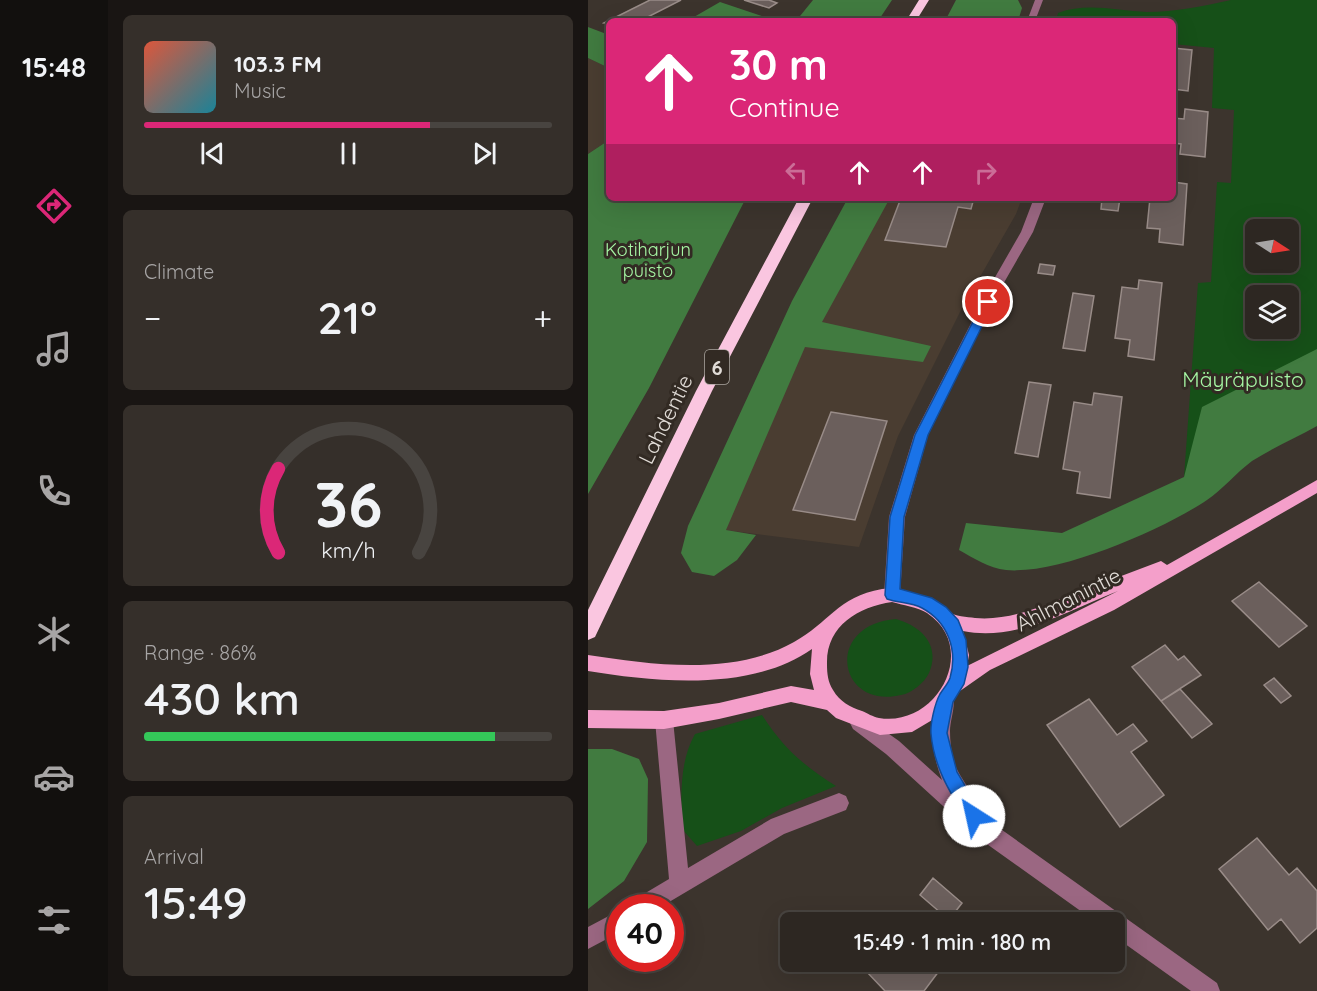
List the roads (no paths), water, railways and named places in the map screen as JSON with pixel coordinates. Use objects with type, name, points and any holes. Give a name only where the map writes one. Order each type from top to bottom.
[{"type":"highway","points":[[912,18],[924,0]]},
{"type":"highway","name":"Lahdentie","points":[[588,631],[704,392],[804,201]]},
{"type":"main road","name":"Ahlmanintie","points":[[951,691],[982,666],[1069,626],[1317,486]]},
{"type":"main road","name":"Ahlmanintie","points":[[947,618],[976,627],[1022,621],[1200,554]]},
{"type":"main road","points":[[588,663],[624,669],[696,672],[725,670],[768,660],[796,650],[813,640],[847,609],[868,598],[892,595],[926,602],[947,618],[952,625],[959,647],[960,667],[951,691],[939,707],[922,719],[902,726],[880,727],[857,722],[831,703],[803,694],[791,694],[719,711],[664,720],[588,719]]},
{"type":"main road","points":[[830,626],[820,644],[817,662],[819,678],[831,703]]},
{"type":"street","points":[[1032,18],[1039,0]]},
{"type":"street","points":[[892,595],[897,517],[921,435],[996,286],[1027,232],[1039,201]]},
{"type":"street","points":[[951,691],[939,733],[949,776],[974,816],[1002,843]]},
{"type":"street","points":[[664,720],[669,753],[674,848],[680,882]]},
{"type":"street","points":[[857,722],[882,737],[959,810],[1002,843],[1209,991]]},
{"type":"street","points":[[661,894],[778,826],[839,803]]},
{"type":"street","points":[[588,939],[606,928]]},
{"type":"park label","name":"Kotiharjun puisto","points":[[648,259]]},
{"type":"park label","name":"Mäyräpuisto","points":[[1243,379]]}]
